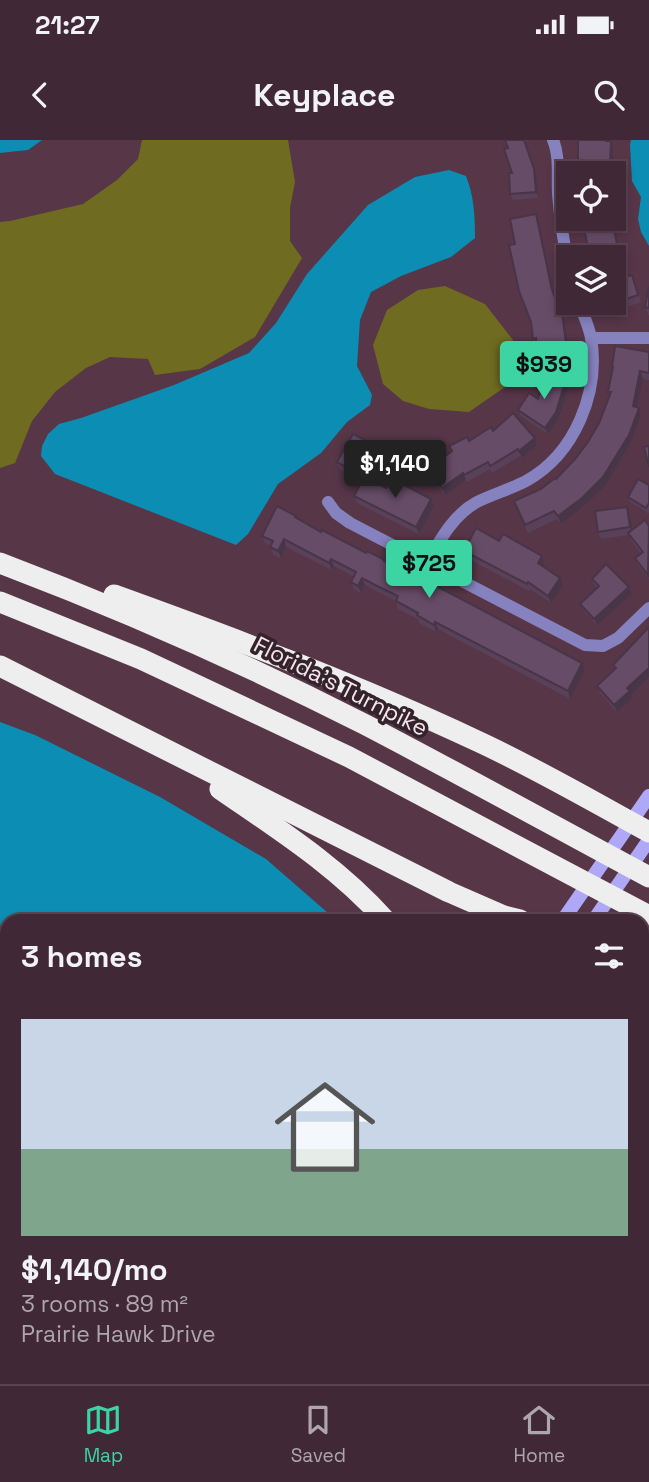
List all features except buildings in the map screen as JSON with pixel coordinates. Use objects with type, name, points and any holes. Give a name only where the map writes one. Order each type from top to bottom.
[{"type":"highway","points":[[0,556],[192,623],[358,687],[477,741],[649,832]]},
{"type":"highway","name":"Florida's Turnpike","points":[[0,563],[62,586],[256,671],[363,724],[649,877]]},
{"type":"highway","points":[[0,602],[141,659],[337,751],[645,914]]},
{"type":"highway","points":[[0,666],[449,892],[502,914]]},
{"type":"highway","points":[[114,724],[182,762],[319,858],[380,914]]},
{"type":"highway","points":[[569,788],[649,822]]},
{"type":"main road","points":[[567,914],[648,797]]},
{"type":"main road","points":[[598,914],[649,840]]},
{"type":"street","points":[[552,140],[556,148],[564,245]]},
{"type":"street","points":[[427,563],[452,521],[474,503],[527,480],[552,462],[572,438],[586,407],[593,373],[591,338],[583,315]]},
{"type":"street","points":[[591,338],[649,338]]},
{"type":"street","points":[[328,502],[336,513],[350,523],[586,645],[603,646],[618,638],[649,608]]},
{"type":"shaded area","points":[[142,140],[288,140],[295,182],[290,208],[290,241],[302,258],[255,337],[200,369],[155,375],[148,359],[110,357],[86,368],[55,392],[32,421],[15,463],[0,468],[0,222],[83,204],[117,180],[138,159]]},
{"type":"shaded area","points":[[445,286],[485,304],[513,340],[505,387],[469,412],[429,409],[403,401],[383,384],[373,345],[387,310],[418,290]]},
{"type":"water","points":[[0,140],[42,140],[28,150],[0,153]]},
{"type":"water","points":[[631,140],[649,140],[649,246],[641,232],[638,219],[641,197],[632,181]]},
{"type":"water","points":[[449,170],[466,176],[474,206],[475,238],[451,257],[401,276],[371,292],[360,320],[357,366],[372,395],[370,405],[347,422],[321,453],[278,484],[248,534],[236,545],[55,474],[41,456],[48,434],[59,424],[174,385],[249,353],[276,323],[307,274],[368,205],[415,177]]},
{"type":"water","points":[[0,722],[35,735],[160,797],[266,859],[329,914],[0,914]]}]
